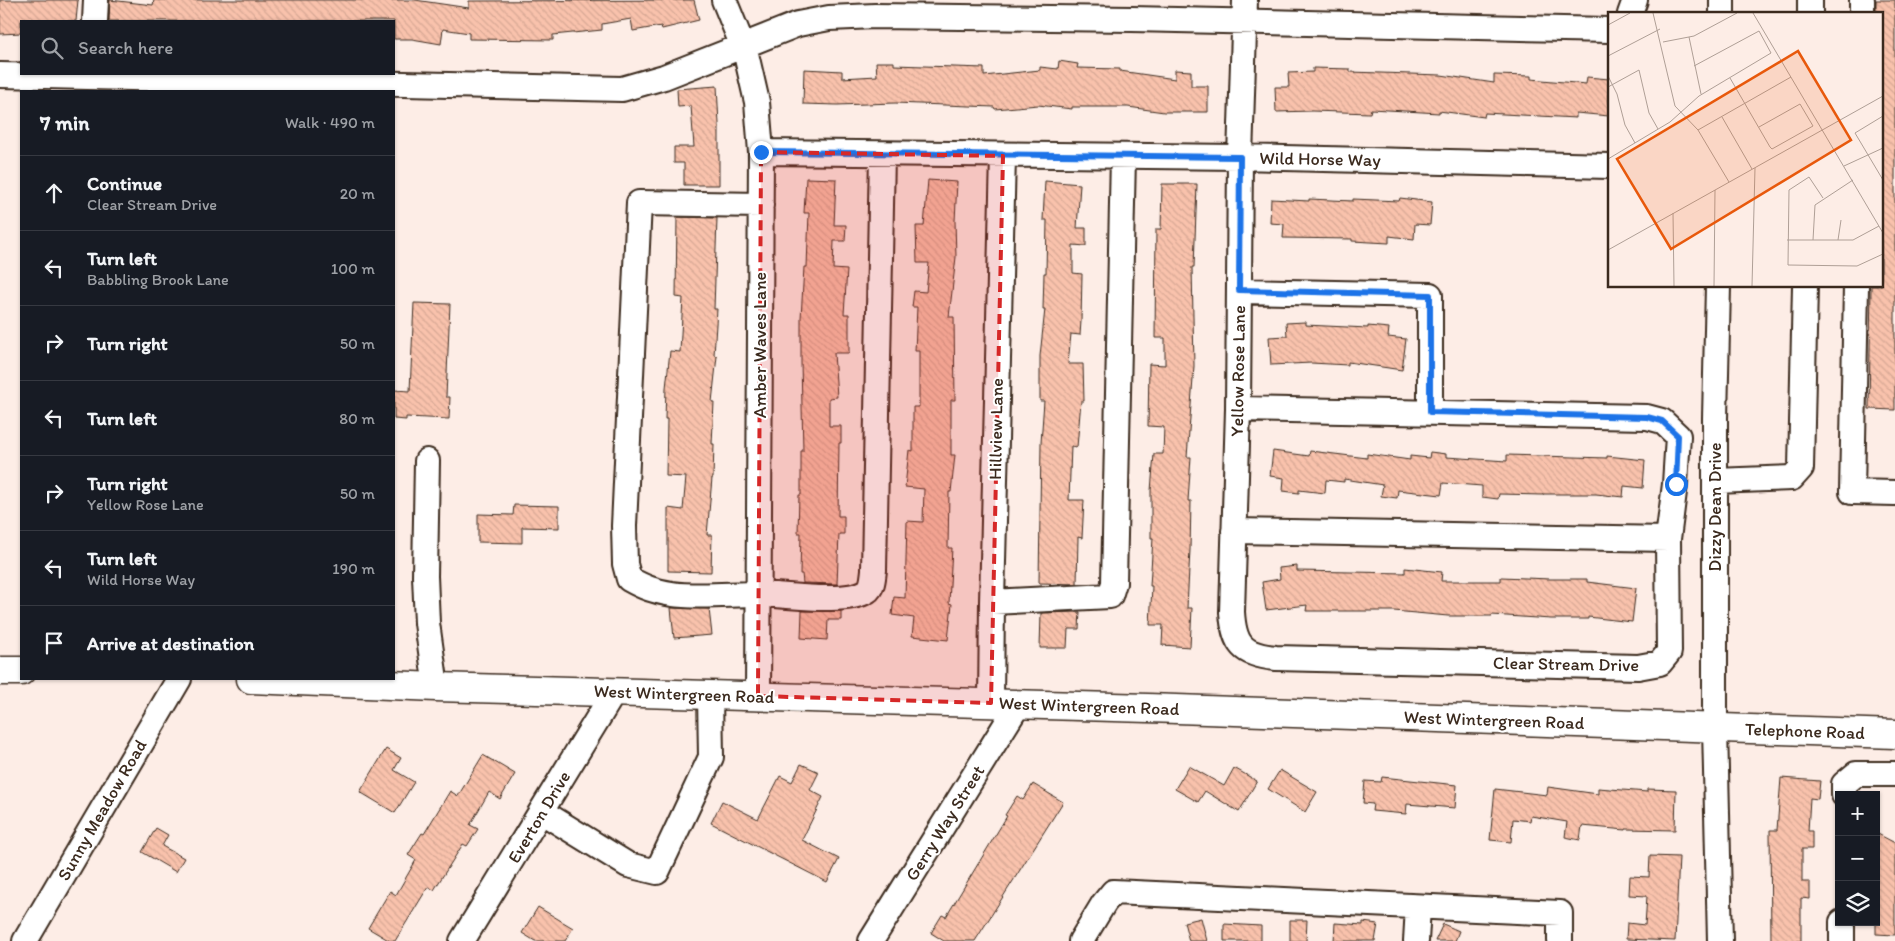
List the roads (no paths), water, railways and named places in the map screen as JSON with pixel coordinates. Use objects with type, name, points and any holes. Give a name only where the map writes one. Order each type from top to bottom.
[{"type":"main road","points":[[0,671],[20,672]]},
{"type":"main road","name":"West Wintergreen Road","points":[[274,680],[436,687],[1158,708],[1715,728]]},
{"type":"main road","name":"Telephone Road","points":[[1715,728],[1895,734]]},
{"type":"street","points":[[95,20],[96,0]]},
{"type":"street","name":"Amber Waves Lane","points":[[724,0],[742,45],[757,102],[761,152],[758,696]]},
{"type":"street","points":[[1631,12],[1635,0]]},
{"type":"street","points":[[0,75],[93,75],[622,89],[664,77],[798,24],[813,20],[857,17],[1132,19],[1246,11],[1608,30]]},
{"type":"street","name":"Yellow Rose Lane","points":[[1244,648],[1233,631],[1238,409],[1240,157],[1246,11]]},
{"type":"street","name":"Wild Horse Way","points":[[761,152],[1240,157],[1608,166]]},
{"type":"street","points":[[761,205],[639,203],[624,526],[625,564],[630,579],[646,589],[674,594],[760,594],[817,598],[854,596],[868,590],[872,583],[882,154]]},
{"type":"street","name":"Hillview Lane","points":[[991,703],[1003,156]]},
{"type":"street","points":[[992,602],[1110,596],[1114,582],[1123,156]]},
{"type":"street","name":"Dizzy Dean Drive","points":[[1715,728],[1715,482],[1718,288]]},
{"type":"street","points":[[1715,482],[1792,478],[1801,468],[1805,288]]},
{"type":"street","points":[[1856,288],[1852,492],[1895,493]]},
{"type":"street","points":[[1238,409],[1430,412],[1430,295],[1239,290]]},
{"type":"street","name":"Clear Stream Drive","points":[[1244,648],[1260,657],[1276,658],[1638,667],[1660,663],[1669,652],[1668,539],[1676,484],[1678,436],[1662,421],[1647,417],[1430,412]]},
{"type":"street","points":[[428,461],[425,576],[427,623],[436,687]]},
{"type":"street","points":[[1234,531],[1668,539]]},
{"type":"street","name":"Sunny Meadow Road","points":[[25,941],[178,680]]},
{"type":"street","name":"Everton Drive","points":[[462,941],[614,692]]},
{"type":"street","points":[[542,812],[628,865],[657,872],[711,757],[710,695]]},
{"type":"street","name":"Gerry Way Street","points":[[871,941],[1018,705]]},
{"type":"street","points":[[1715,728],[1720,941]]},
{"type":"street","points":[[1844,791],[1844,784],[1856,774],[1895,774]]},
{"type":"street","points":[[1081,941],[1104,903],[1113,892],[1560,913],[1560,941]]},
{"type":"street","points":[[1416,941],[1418,906]]},
{"type":"street","points":[[1842,926],[1842,941]]}]
